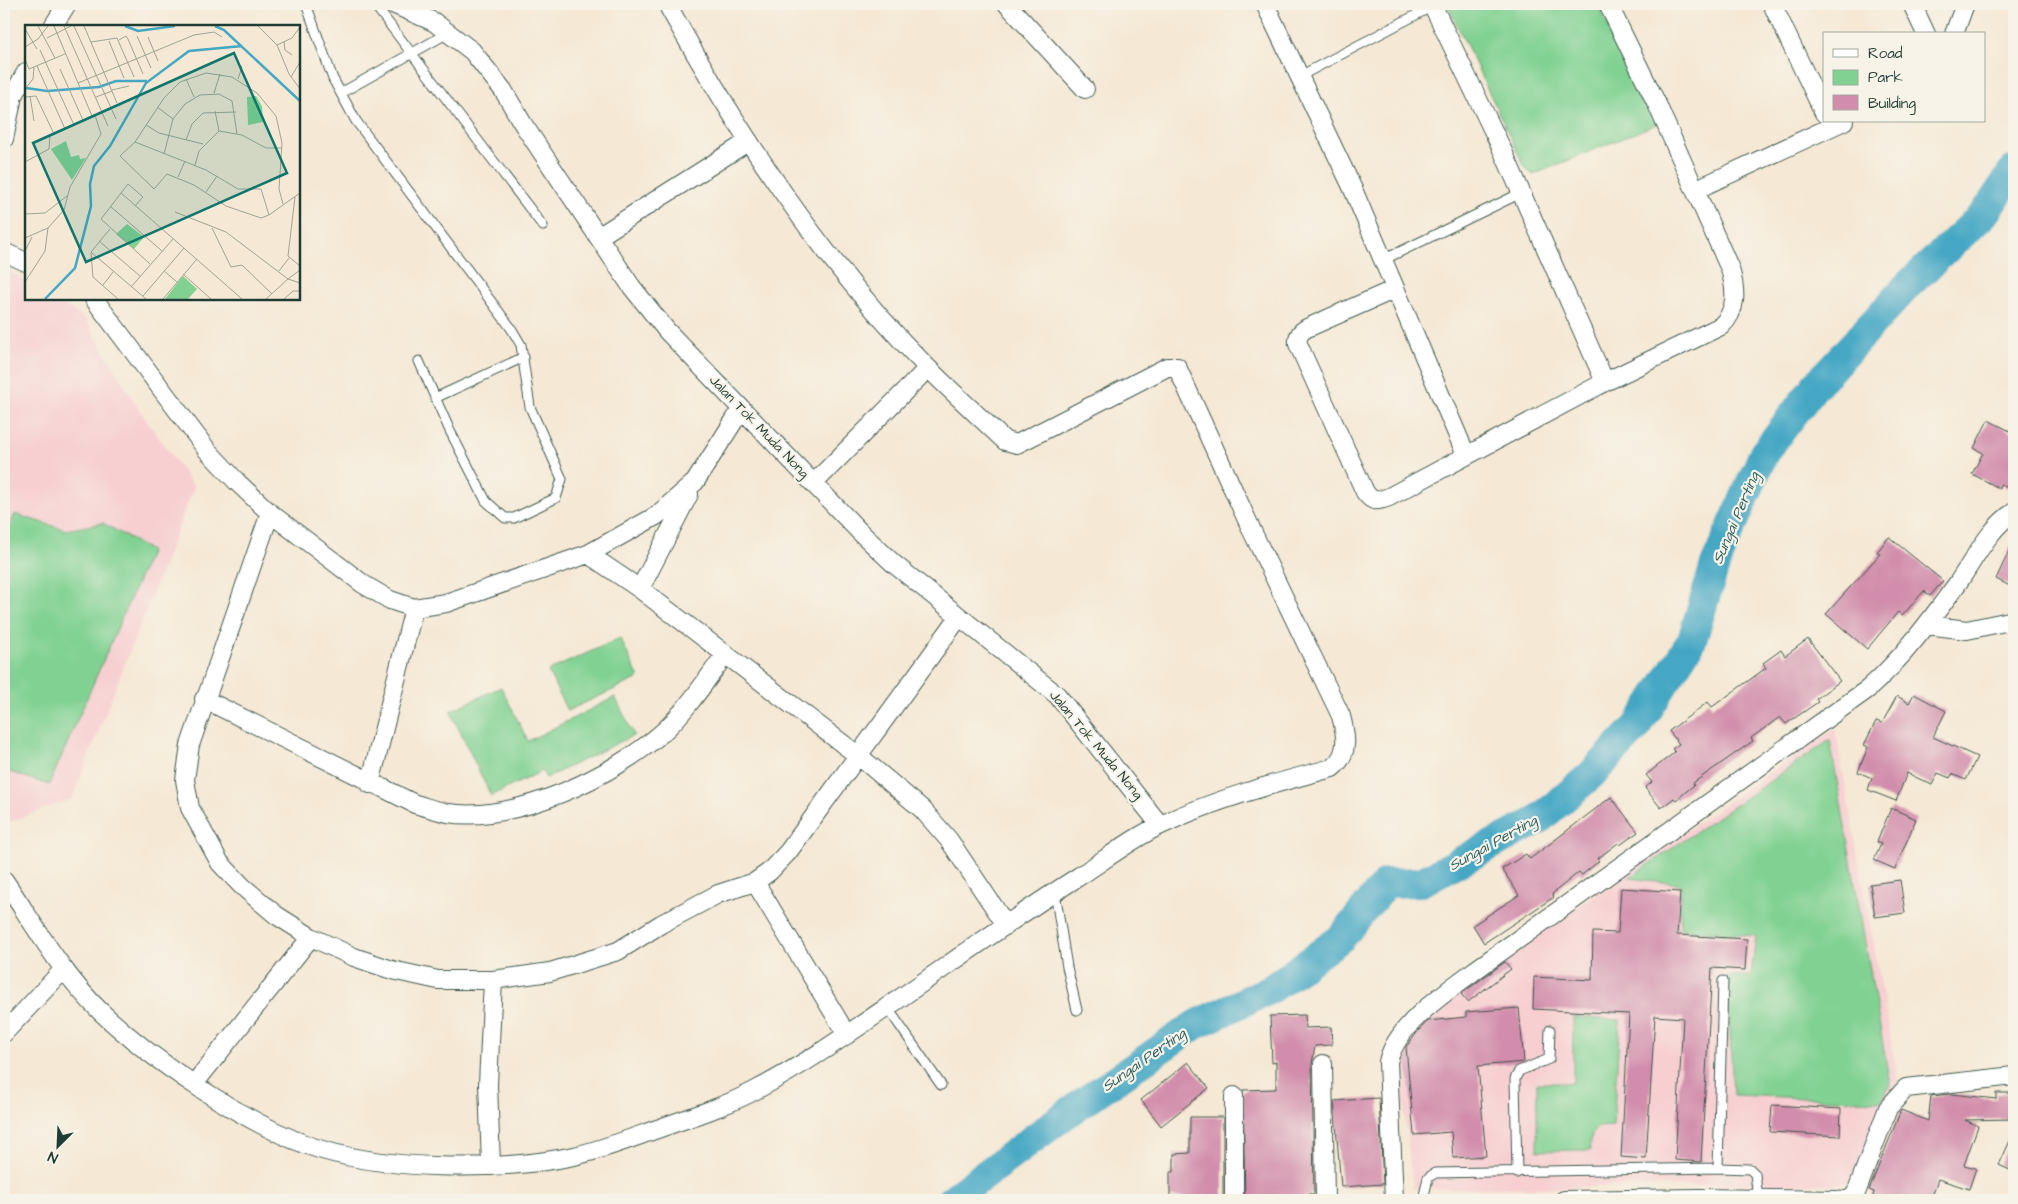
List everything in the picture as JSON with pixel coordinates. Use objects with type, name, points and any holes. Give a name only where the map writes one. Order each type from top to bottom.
[{"type":"street","points":[[54,25],[66,4]]},
{"type":"street","name":"Jalan Tok Muda Nong","points":[[393,4],[434,22],[472,51],[486,67],[631,286],[667,331],[741,410],[894,564],[1057,696],[1160,825]]},
{"type":"street","points":[[4,880],[64,969],[99,1010],[194,1084],[266,1127],[316,1147],[348,1156],[422,1165],[466,1167],[553,1160],[580,1155],[720,1107],[754,1091],[847,1035],[1006,925],[1160,825],[1220,802],[1332,768],[1342,757],[1346,747],[1345,731],[1341,716],[1253,533],[1179,370],[1174,366],[1166,367],[1017,444],[1005,441],[928,368],[825,250],[749,141],[667,4]]},
{"type":"street","points":[[1008,4],[1084,89]]},
{"type":"street","points":[[1265,4],[1300,76],[1383,260],[1466,455]]},
{"type":"street","points":[[1395,289],[1301,331],[1298,337],[1298,344],[1365,492],[1371,500],[1376,502],[1389,497],[1605,382],[1721,326],[1733,310],[1735,295],[1732,275],[1695,190],[1608,4]]},
{"type":"street","points":[[1772,4],[1823,103]]},
{"type":"street","points":[[1912,4],[1925,32]]},
{"type":"street","points":[[1955,32],[1965,4]]},
{"type":"street","points":[[1432,5],[1521,193],[1605,382]]},
{"type":"street","points":[[4,112],[25,74]]},
{"type":"street","points":[[4,139],[13,95]]},
{"type":"street","points":[[1695,190],[1830,122]]},
{"type":"street","points":[[598,237],[749,141]]},
{"type":"street","points":[[4,252],[25,262]]},
{"type":"street","points":[[95,300],[207,450],[270,513],[363,584],[390,600],[414,608],[446,603],[588,554],[656,516],[695,482]]},
{"type":"street","points":[[814,483],[928,368]]},
{"type":"street","points":[[640,589],[695,482],[741,410]]},
{"type":"street","points":[[1394,1200],[1388,1062],[1394,1046],[1413,1021],[1474,971],[1868,690],[1885,674],[1927,625],[1992,533],[2004,519],[2014,512]]},
{"type":"street","points":[[270,513],[204,699],[190,745],[185,780],[190,808],[220,863],[276,915],[311,938],[354,957],[392,970],[438,980],[493,980],[550,972],[618,951],[661,924],[718,894],[755,882],[769,872],[788,852],[860,757],[959,617]]},
{"type":"street","points":[[588,554],[640,589],[860,757],[922,809],[937,824],[1006,925]]},
{"type":"street","points":[[370,784],[414,608]]},
{"type":"street","points":[[1927,625],[1967,630],[2014,620]]},
{"type":"street","points":[[204,699],[370,784],[415,804],[449,813],[477,813],[518,808],[539,802],[611,768],[664,731],[725,655]]},
{"type":"street","points":[[755,882],[847,1035]]},
{"type":"street","points":[[194,1084],[311,938]]},
{"type":"street","points":[[4,1032],[64,969]]},
{"type":"street","points":[[491,1165],[488,1076],[493,980]]},
{"type":"street","points":[[1323,1064],[1325,1200]]},
{"type":"street","points":[[1845,1200],[1851,1198],[1856,1193],[1888,1108],[1895,1097],[1906,1088],[2014,1076]]},
{"type":"street","points":[[1234,1096],[1234,1200]]},
{"type":"street","points":[[1564,1200],[1758,1198],[1837,1200]]},
{"type":"lane","points":[[306,4],[333,79],[356,121],[511,328],[521,346],[530,407],[562,478],[556,498],[545,505],[514,518],[505,518],[486,501],[435,398],[419,361]]},
{"type":"lane","points":[[374,4],[543,226]]},
{"type":"lane","points":[[1300,76],[1432,5]]},
{"type":"lane","points":[[341,93],[413,54],[448,32]]},
{"type":"lane","points":[[1383,260],[1521,193]]},
{"type":"lane","points":[[435,398],[524,357]]},
{"type":"lane","points":[[1056,892],[1066,967],[1077,1010]]},
{"type":"lane","points":[[1718,1168],[1723,981]]},
{"type":"lane","points":[[887,1007],[941,1085]]},
{"type":"lane","points":[[1517,1173],[1515,1079],[1519,1071],[1548,1059],[1550,1030]]},
{"type":"lane","points":[[1423,1200],[1428,1178],[1432,1174],[1718,1168],[1750,1169],[1755,1174],[1758,1198]]},
{"type":"shaded area","points":[[4,269],[25,280],[25,300],[57,300],[85,319],[138,408],[194,487],[72,799],[4,824]]},
{"type":"shaded area","points":[[1835,728],[1899,1085],[1850,1184],[1413,1189],[1397,1051],[1423,1019],[1460,988]]},
{"type":"green space","points":[[1447,4],[1597,4],[1659,123],[1533,175],[1525,168]]},
{"type":"green space","points":[[15,514],[66,530],[103,523],[151,551],[49,785],[4,770],[4,541]]},
{"type":"green space","points":[[620,638],[639,678],[567,711],[548,671]]},
{"type":"green space","points":[[501,687],[528,741],[615,697],[634,735],[546,778],[542,771],[491,796],[450,711]]},
{"type":"green space","points":[[1830,740],[1890,1085],[1881,1101],[1733,1095],[1727,976],[1751,976],[1756,936],[1680,929],[1681,884],[1629,878]]},
{"type":"green space","points":[[1573,1017],[1620,1020],[1613,1126],[1598,1127],[1592,1134],[1590,1150],[1537,1151],[1537,1083],[1573,1083]]},
{"type":"building","points":[[1988,420],[2014,433],[2014,491],[2000,484],[1999,488],[1972,474],[1983,453],[1974,448]]},
{"type":"building","points":[[1889,537],[1943,581],[1930,596],[1924,591],[1902,616],[1898,612],[1867,649],[1826,614],[1880,554],[1877,552]]},
{"type":"building","points":[[2014,540],[2014,588],[1996,579]]},
{"type":"building","points":[[1808,639],[1840,681],[1816,699],[1818,702],[1786,724],[1780,717],[1751,738],[1753,741],[1693,783],[1694,785],[1676,800],[1674,798],[1661,808],[1645,788],[1652,782],[1646,775],[1675,752],[1672,749],[1679,744],[1669,731],[1708,702],[1712,707],[1766,668],[1763,663],[1781,650],[1785,656]]},
{"type":"building","points":[[1914,694],[1946,711],[1933,737],[1977,757],[1966,780],[1952,774],[1950,778],[1938,773],[1932,785],[1907,773],[1896,801],[1868,790],[1872,778],[1858,772],[1868,747],[1864,745],[1876,721],[1882,723],[1897,696],[1909,703]]},
{"type":"building","points":[[1611,797],[1638,832],[1620,845],[1618,843],[1597,859],[1599,861],[1582,875],[1579,872],[1552,894],[1554,897],[1484,943],[1473,925],[1519,895],[1502,869],[1526,854],[1530,859]]},
{"type":"building","points":[[1891,808],[1916,819],[1895,869],[1874,860],[1881,844],[1877,842]]},
{"type":"building","points":[[1900,880],[1905,913],[1875,917],[1870,884]]},
{"type":"building","points":[[1621,888],[1680,892],[1677,935],[1747,939],[1745,970],[1712,968],[1701,1162],[1675,1160],[1683,1018],[1655,1016],[1646,1159],[1621,1157],[1629,1014],[1533,1009],[1534,977],[1592,980],[1593,932],[1618,933]]},
{"type":"building","points":[[1505,962],[1511,969],[1468,1002],[1461,994]]},
{"type":"building","points":[[1519,1008],[1524,1062],[1478,1066],[1486,1156],[1453,1158],[1451,1132],[1414,1135],[1406,1047],[1419,1030],[1428,1021],[1466,1017],[1466,1012]]},
{"type":"building","points":[[1305,1015],[1306,1028],[1331,1027],[1332,1045],[1315,1046],[1312,1064],[1314,1194],[1310,1194],[1310,1200],[1245,1200],[1243,1090],[1276,1089],[1276,1062],[1272,1063],[1270,1016]]},
{"type":"building","points":[[1188,1062],[1209,1088],[1161,1126],[1141,1100]]},
{"type":"building","points":[[1996,1093],[2014,1093],[2014,1119],[1965,1120],[1978,1126],[1964,1165],[1976,1168],[1969,1189],[1938,1179],[1931,1200],[1872,1200],[1874,1192],[1869,1190],[1901,1110],[1928,1121],[1931,1096],[1952,1094],[1996,1099]]},
{"type":"building","points":[[1379,1098],[1383,1184],[1341,1187],[1334,1101]]},
{"type":"building","points":[[1772,1105],[1841,1109],[1840,1136],[1770,1132]]},
{"type":"building","points":[[1190,1117],[1223,1117],[1223,1200],[1170,1197],[1170,1172],[1174,1172],[1174,1154],[1190,1153]]},
{"type":"building","points":[[2014,1132],[2014,1172],[1999,1165]]},
{"type":"waterway","name":"Sungai Perting","points":[[951,1200],[1069,1112],[1195,1025],[1271,989],[1341,938],[1386,883],[1421,882],[1537,821],[1590,776],[1637,727],[1692,640],[1715,565],[1764,453],[1815,386],[1908,285],[1984,214],[2014,170]]}]
